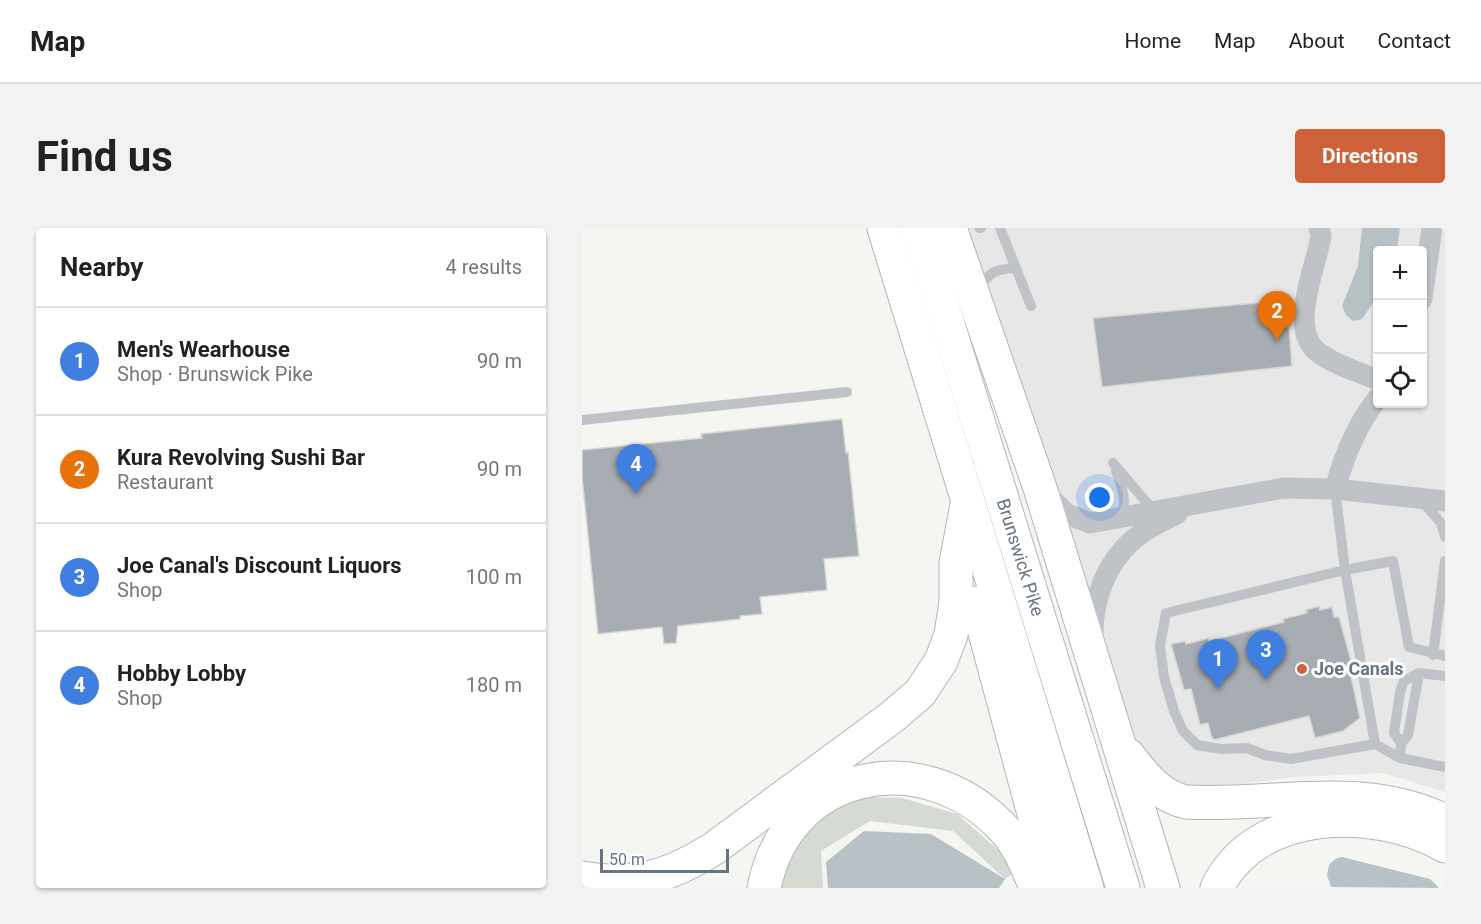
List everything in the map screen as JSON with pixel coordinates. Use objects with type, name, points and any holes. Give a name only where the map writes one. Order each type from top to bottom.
[{"type":"highway","name":"Brunswick Pike","points":[[884,228],[1087,888]]},
{"type":"highway","name":"Brunswick Pike","points":[[918,228],[1123,888]]},
{"type":"highway","points":[[950,228],[1040,488],[1163,888]]},
{"type":"highway","points":[[582,878],[614,881],[641,880],[664,875],[689,864],[892,717],[913,699],[934,674],[951,635],[956,601],[956,563],[968,502]]},
{"type":"highway","points":[[968,502],[966,563],[1054,888]]},
{"type":"highway","points":[[1119,742],[1154,785],[1169,797],[1177,800],[1200,803],[1310,797],[1352,798],[1401,804],[1445,821]]},
{"type":"highway","points":[[764,888],[775,852],[787,831],[803,813],[824,796],[844,787],[880,778],[916,779],[955,791],[973,802],[1002,827],[1016,844],[1036,888]]},
{"type":"highway","points":[[1217,888],[1228,870],[1255,844],[1285,828],[1310,822],[1377,823],[1410,830],[1430,837],[1445,846]]},
{"type":"street","points":[[1319,228],[1321,236],[1305,305],[1304,332],[1310,344],[1320,354],[1373,378]]},
{"type":"street","points":[[1427,264],[1432,228]]},
{"type":"street","points":[[1335,489],[1353,436],[1373,404]]},
{"type":"street","points":[[1040,488],[1067,514],[1090,523],[1284,488],[1335,489],[1445,501]]},
{"type":"street","points":[[1097,671],[1093,619],[1095,603],[1117,558],[1132,540],[1149,528],[1197,504]]},
{"type":"lane","points":[[1000,228],[1031,306]]},
{"type":"lane","points":[[978,308],[979,291],[984,281],[995,271],[1015,268]]},
{"type":"lane","points":[[582,420],[848,392]]},
{"type":"lane","points":[[1122,517],[1125,502],[1123,489],[1113,463],[1154,511]]},
{"type":"lane","points":[[1335,489],[1345,570],[1375,744]]},
{"type":"lane","points":[[1419,498],[1441,523],[1445,537]]},
{"type":"lane","points":[[1445,561],[1439,655],[1409,647],[1393,561],[1345,570],[1166,613],[1160,645],[1164,677],[1174,711],[1183,731],[1197,745],[1221,749],[1247,748],[1265,755],[1291,759],[1375,744],[1400,758],[1445,764]]},
{"type":"lane","points":[[1400,758],[1401,743],[1408,735],[1419,673],[1445,676]]},
{"type":"shaded area","points":[[959,228],[1445,228],[1445,792],[1384,773],[1293,777],[1205,789],[1162,782],[1134,738]]},
{"type":"shaded area","points":[[1362,228],[1400,228],[1398,246],[1373,246],[1373,303],[1362,319],[1353,321],[1346,315],[1342,306],[1358,266]]},
{"type":"shaded area","points":[[864,797],[902,798],[957,814],[1004,855],[1013,874],[1005,879],[953,831],[870,821],[821,851],[823,888],[782,888],[785,853],[829,805]]},
{"type":"shaded area","points":[[864,831],[931,834],[1005,879],[999,888],[828,888],[826,862]]},
{"type":"shaded area","points":[[1342,857],[1430,879],[1439,888],[1331,887],[1327,875],[1329,865],[1335,859]]},
{"type":"building","points":[[1287,300],[1292,366],[1102,387],[1093,318]]},
{"type":"building","points":[[842,419],[846,453],[848,452],[859,556],[824,559],[827,590],[760,597],[762,614],[740,616],[740,619],[678,626],[676,643],[664,644],[662,627],[598,634],[582,476],[582,450],[702,438],[701,434]]},
{"type":"building","points":[[1319,606],[1320,610],[1332,607],[1334,617],[1339,617],[1354,671],[1350,672],[1360,718],[1343,731],[1315,738],[1309,716],[1214,740],[1208,723],[1200,725],[1191,689],[1184,690],[1171,644],[1185,641],[1186,644],[1209,638],[1209,641],[1284,622],[1283,619],[1307,613],[1306,610]]},
{"type":"place","name":"Kura Revolving Sushi Bar","points":[[1277,341]]},
{"type":"place","name":"Hobby Lobby","points":[[636,494]]},
{"type":"place","name":"Joe Canals","points":[[1302,669]]},
{"type":"place","name":"Joe Canal's Discount Liquors","points":[[1266,680]]},
{"type":"place","name":"Men's Wearhouse","points":[[1218,689]]}]
